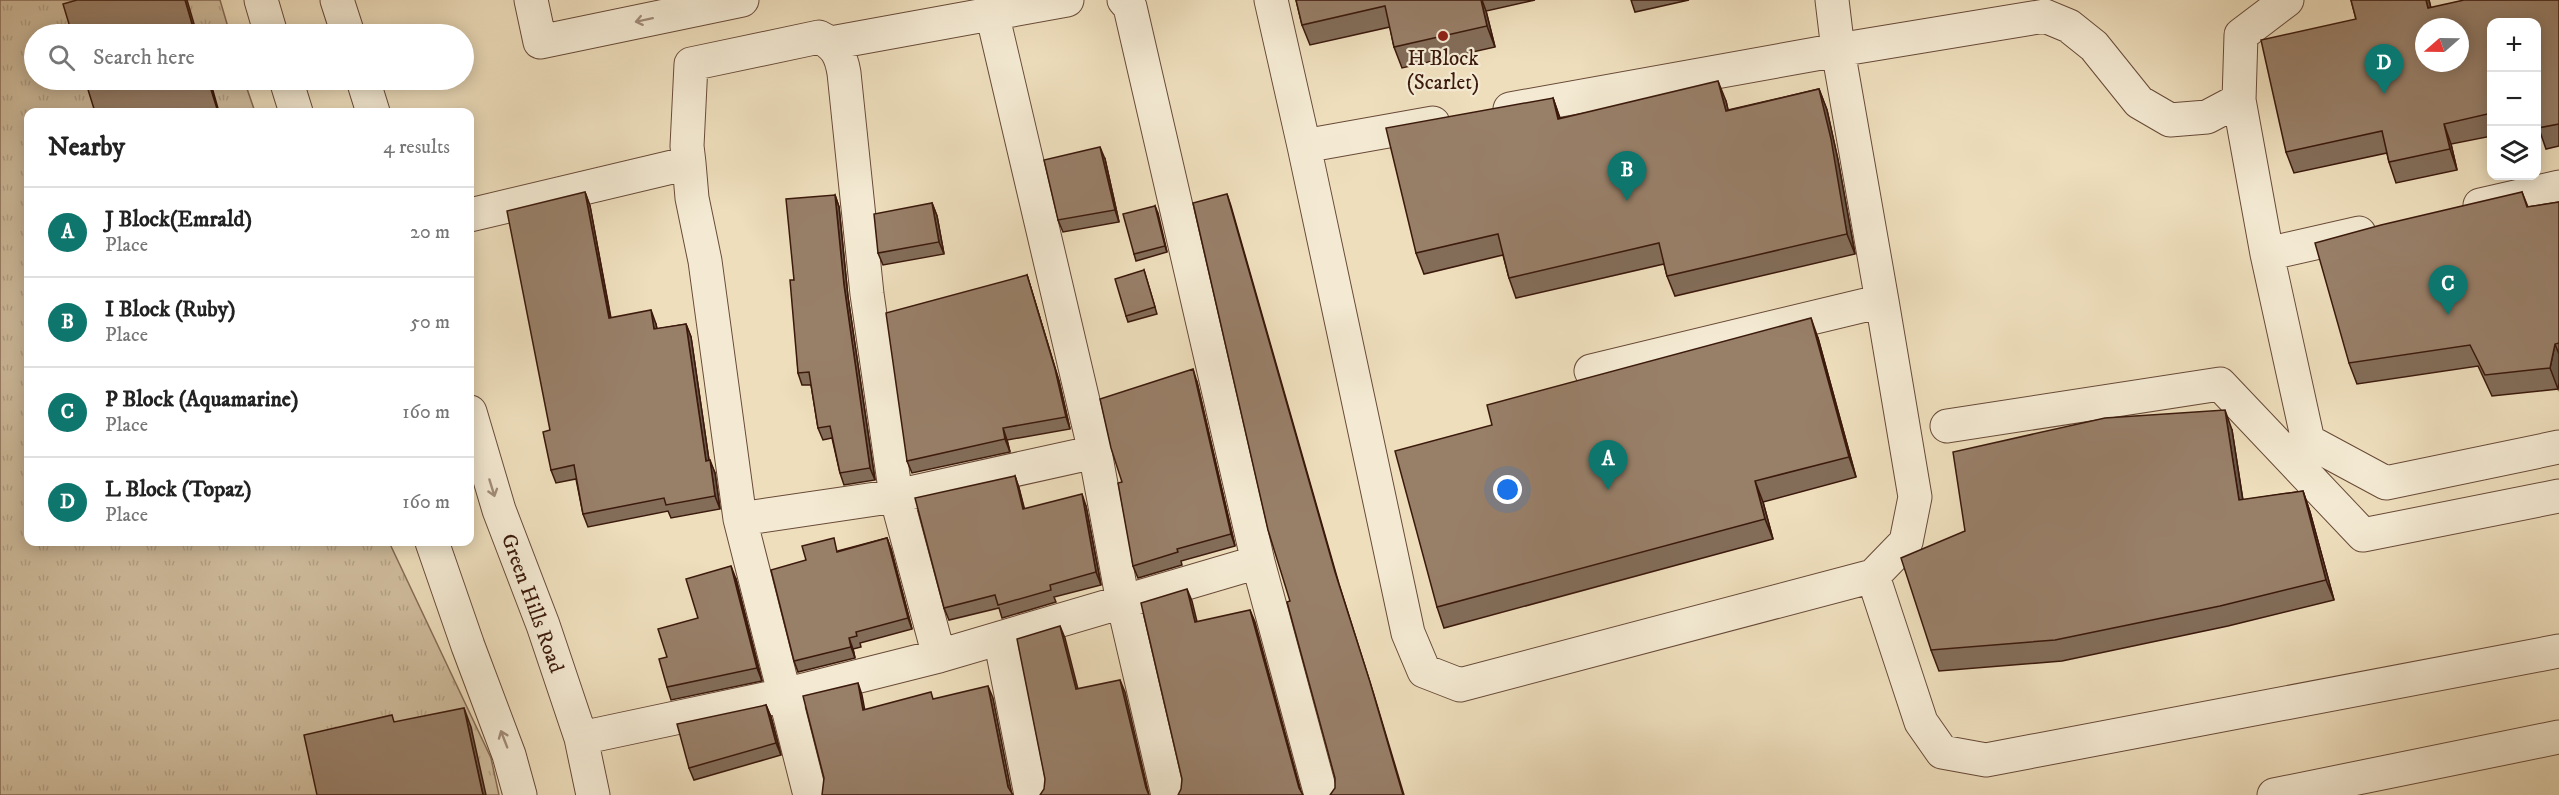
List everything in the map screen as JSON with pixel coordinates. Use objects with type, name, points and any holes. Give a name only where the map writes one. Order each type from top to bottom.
[{"type":"street","points":[[261,0],[268,24]]},
{"type":"street","points":[[337,0],[345,24]]},
{"type":"street","points":[[531,0],[540,42],[742,0]]},
{"type":"street","points":[[831,43],[1067,0]]},
{"type":"street","points":[[1124,0],[1130,7],[1258,562],[1321,795]]},
{"type":"street","points":[[1271,0],[1305,146],[1408,633],[1424,671],[1460,685],[1873,576],[1906,542],[1915,497],[1838,50],[1832,0]]},
{"type":"street","points":[[2287,0],[2241,35],[2239,100],[2267,254],[2308,441],[2386,483],[2559,447]]},
{"type":"street","points":[[992,13],[1095,452],[1123,602],[1168,795]]},
{"type":"street","points":[[1305,146],[1838,50],[2045,16],[2069,26],[2094,46],[2139,102],[2170,120],[2207,117],[2239,100]]},
{"type":"street","points":[[810,795],[740,519],[687,146],[691,64],[819,37],[831,43],[841,56],[867,294],[896,496],[939,656]]},
{"type":"street","points":[[289,90],[295,108]]},
{"type":"street","points":[[366,90],[373,108]]},
{"type":"street","points":[[474,214],[689,163]]},
{"type":"street","points":[[2454,211],[2559,187]]},
{"type":"street","points":[[2267,254],[2384,227]]},
{"type":"street","points":[[1591,371],[1882,301]]},
{"type":"street","points":[[1947,426],[2220,384],[2362,535],[2559,496]]},
{"type":"street","name":"Green Hills Road","points":[[474,426],[499,510],[543,625],[581,738],[593,795]]},
{"type":"street","points":[[740,519],[896,496],[1095,452]]},
{"type":"street","points":[[433,546],[468,646],[510,755],[520,795]]},
{"type":"street","points":[[581,738],[784,695],[939,656],[1258,562]]},
{"type":"street","points":[[1873,576],[1921,722],[1942,752],[1986,760],[2559,651]]},
{"type":"street","points":[[1000,638],[1031,795]]},
{"type":"street","points":[[2274,795],[2559,737]]},
{"type":"green space","points":[[0,0],[220,0],[227,24],[24,24],[24,90],[247,90],[254,108],[24,108],[24,546],[391,546],[491,758],[499,795],[0,795]]},
{"type":"building","points":[[77,0],[185,0],[192,24],[69,24],[63,4]]},
{"type":"building","points":[[1296,0],[1481,0],[1487,26],[1394,47],[1385,6],[1302,25]]},
{"type":"building","points":[[2351,0],[2426,0],[2428,8],[2464,0],[2559,0],[2559,124],[2541,127],[2541,18],[2487,18],[2487,114],[2444,124],[2450,149],[2389,162],[2382,131],[2286,152],[2261,40],[2356,19]]},
{"type":"building","points":[[1718,81],[1726,111],[1819,89],[1831,139],[1847,234],[1667,276],[1659,243],[1509,278],[1498,234],[1416,253],[1386,128],[1553,98],[1558,119]]},
{"type":"building","points":[[88,90],[211,90],[217,108],[94,108]]},
{"type":"building","points":[[1100,147],[1115,210],[1058,220],[1044,160]]},
{"type":"building","points":[[585,192],[609,318],[651,310],[654,329],[686,324],[706,461],[710,460],[715,496],[666,505],[664,498],[583,514],[574,465],[551,470],[543,432],[550,430],[507,211]]},
{"type":"building","points":[[2522,192],[2527,207],[2559,202],[2559,343],[2555,344],[2550,368],[2485,375],[2470,345],[2349,363],[2315,243]]},
{"type":"building","points":[[1227,194],[1335,572],[1403,795],[1330,795],[1335,788],[1335,778],[1287,602],[1290,601],[1268,530],[1193,203]]},
{"type":"building","points":[[835,195],[844,285],[870,468],[840,473],[830,426],[818,428],[809,372],[798,373],[790,280],[794,280],[786,199]]},
{"type":"building","points":[[932,203],[939,242],[878,253],[874,214]]},
{"type":"building","points":[[1155,206],[1165,246],[1134,254],[1123,214]]},
{"type":"building","points":[[1144,270],[1155,307],[1126,316],[1115,279]]},
{"type":"building","points":[[1027,275],[1055,369],[1066,417],[1003,428],[1005,439],[907,461],[886,313]]},
{"type":"building","points":[[1811,318],[1849,457],[1755,481],[1765,519],[1437,607],[1395,451],[1492,425],[1487,405]]},
{"type":"building","points":[[1193,369],[1231,534],[1177,549],[1178,552],[1133,566],[1118,483],[1122,482],[1111,448],[1100,399]]},
{"type":"building","points":[[2225,410],[2239,500],[2303,491],[2326,580],[2220,606],[2055,640],[1931,650],[1901,558],[1965,531],[1953,452],[2105,418]]},
{"type":"building","points":[[1015,476],[1023,509],[1082,494],[1096,572],[1050,585],[1051,590],[998,605],[995,595],[944,608],[915,498]]},
{"type":"building","points":[[834,538],[837,552],[887,538],[908,618],[856,632],[857,636],[849,638],[851,647],[794,661],[771,570],[806,560],[802,546]]},
{"type":"building","points":[[731,566],[757,668],[667,687],[659,659],[667,657],[658,629],[698,618],[686,579]]},
{"type":"building","points":[[1187,589],[1195,622],[1250,610],[1299,788],[1303,795],[1178,795],[1182,779],[1141,603]]},
{"type":"building","points":[[1060,626],[1076,689],[1120,680],[1149,795],[1040,795],[1044,789],[1045,779],[1017,639]]},
{"type":"building","points":[[858,683],[863,710],[931,692],[933,699],[988,686],[1008,787],[1013,795],[822,795],[824,778],[803,696]]},
{"type":"building","points":[[766,705],[776,743],[689,768],[677,724]]},
{"type":"building","points":[[464,708],[483,795],[317,795],[304,735],[392,715],[394,722]]},
{"type":"place","name":"H Block (Scarlet)","points":[[1443,36]]},
{"type":"place","name":"L Block (Topaz)","points":[[2384,94]]},
{"type":"place","name":"I Block (Ruby)","points":[[1627,201]]},
{"type":"place","name":"P Block (Aquamarine)","points":[[2448,315]]},
{"type":"place","name":"J Block(Emrald)","points":[[1608,490]]}]
